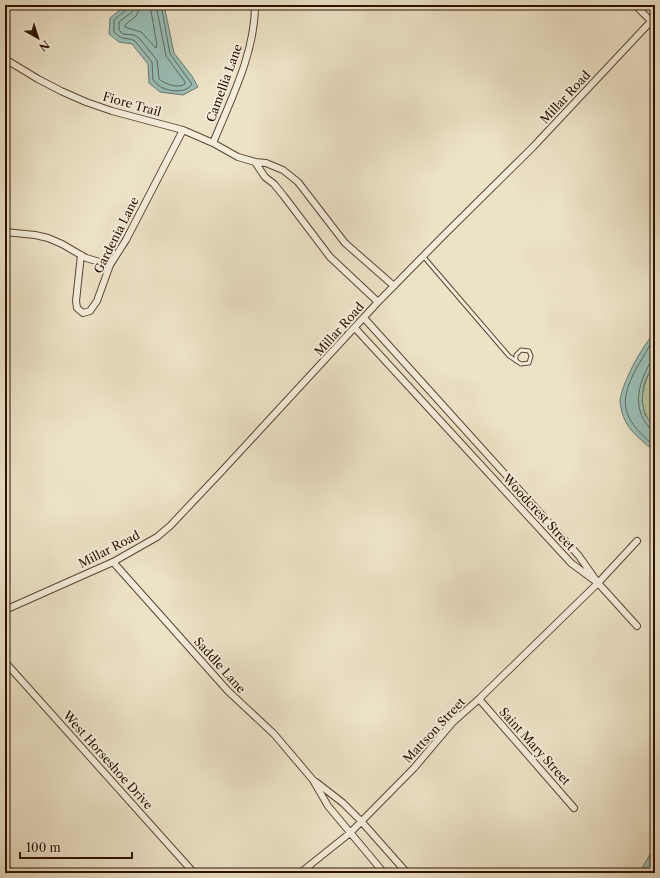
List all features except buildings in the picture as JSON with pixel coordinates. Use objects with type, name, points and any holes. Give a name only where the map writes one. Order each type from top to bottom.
[{"type":"street","name":"Camellia Lane","points":[[213,143],[246,59],[253,32],[256,5]]},
{"type":"street","points":[[635,5],[653,19]]},
{"type":"street","name":"Millar Road","points":[[5,610],[113,562],[157,537],[170,526],[378,302],[533,147],[653,19]]},
{"type":"street","name":"Fiore Trail","points":[[5,59],[38,79],[86,102],[124,115],[183,130],[213,143],[238,157],[255,162],[266,163],[283,170],[298,182],[345,243],[394,286]]},
{"type":"street","name":"Gardenia Lane","points":[[81,255],[76,301],[77,308],[84,313],[90,311],[97,301],[110,265],[126,240],[183,130]]},
{"type":"street","points":[[255,162],[265,177],[274,184],[330,256],[378,302]]},
{"type":"street","points":[[5,232],[48,238],[62,244],[86,258],[110,265]]},
{"type":"street","name":"Woodcrest Street","points":[[364,318],[579,556],[598,583],[637,626]]},
{"type":"street","name":"Woodcrest Street","points":[[355,328],[571,563],[598,583]]},
{"type":"street","points":[[417,396],[426,387]]},
{"type":"street","points":[[469,452],[478,444]]},
{"type":"street","name":"Mattson Street","points":[[300,873],[350,833],[414,768],[453,722],[479,699],[598,583],[637,541]]},
{"type":"street","name":"Saddle Lane","points":[[113,562],[228,691],[274,734],[313,780],[328,806],[384,873]]},
{"type":"street","name":"West Horseshoe Drive","points":[[5,662],[194,873]]},
{"type":"street","name":"Saint Mary Street","points":[[479,699],[574,808]]},
{"type":"street","name":"Saddle Lane","points":[[313,780],[343,803],[361,821],[406,873]]},
{"type":"street","points":[[5,866],[11,873]]},
{"type":"lane","points":[[423,256],[509,356],[516,361],[521,364],[529,363],[531,356],[529,351],[521,350],[516,355],[516,361]]},
{"type":"green space","points":[[655,361],[655,428],[648,420],[644,411],[643,395],[647,378]]},
{"type":"water","points":[[129,5],[164,5],[174,53],[192,76],[198,87],[183,95],[160,92],[149,83],[148,64],[132,44],[119,42],[109,34],[110,18],[122,8]]},
{"type":"water","points":[[655,332],[655,361],[644,383],[642,401],[645,415],[655,428],[655,452],[629,428],[623,414],[620,400],[625,383],[634,364],[644,346]]},
{"type":"water","points":[[655,846],[655,873],[639,873]]}]
